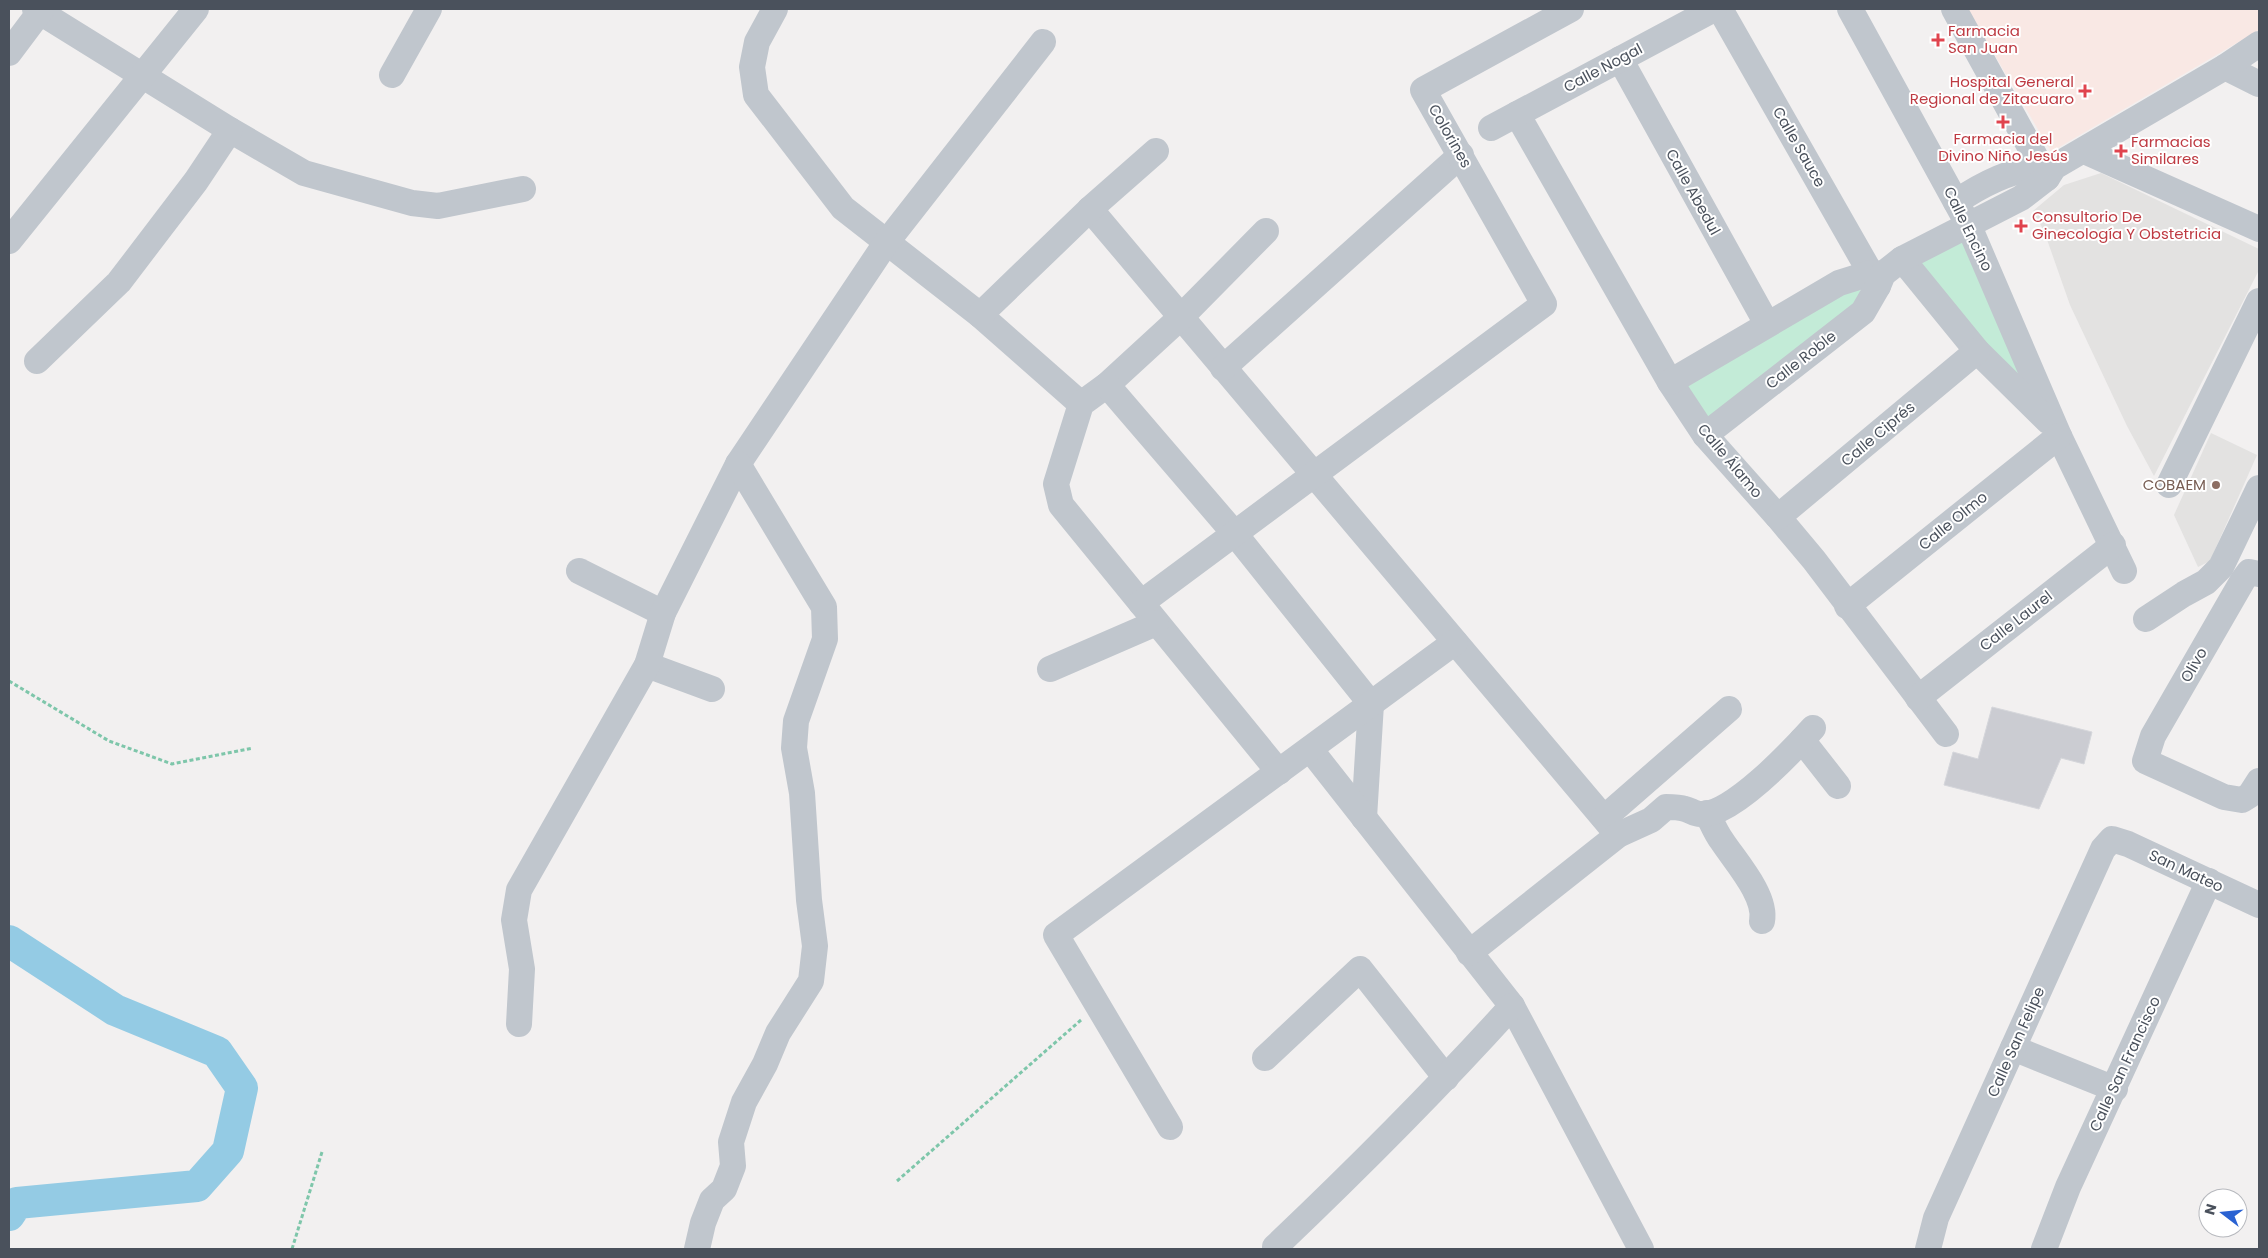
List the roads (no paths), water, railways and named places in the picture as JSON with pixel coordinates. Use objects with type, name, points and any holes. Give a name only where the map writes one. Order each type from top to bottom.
[{"type":"street","points":[[9,240],[196,9]]},
{"type":"street","points":[[392,75],[429,9]]},
{"type":"street","points":[[775,9],[756,42],[752,67],[756,95],[843,208],[980,315],[1081,404]]},
{"type":"street","name":"Colorines","points":[[1314,474],[1544,304],[1423,90],[1571,9]]},
{"type":"street","name":"Calle Nogal","points":[[1492,128],[1714,9]]},
{"type":"street","name":"Calle Sauce","points":[[1720,9],[1884,273]]},
{"type":"street","name":"Calle Encino","points":[[1850,9],[1962,213],[2058,433],[2124,571]]},
{"type":"street","points":[[1954,9],[2047,170]]},
{"type":"street","points":[[9,53],[39,10],[230,130],[304,173],[412,203],[438,206],[523,189]]},
{"type":"street","points":[[519,1024],[522,970],[514,920],[519,890],[647,665],[663,612],[738,464],[886,242],[1043,42]]},
{"type":"street","points":[[1670,382],[1839,283],[1884,273],[1962,213],[2021,198],[2047,170],[2084,151],[2225,67],[2259,44]]},
{"type":"street","name":"Calle Abedul","points":[[1620,59],[1767,324]]},
{"type":"street","points":[[2225,67],[2259,84]]},
{"type":"street","name":"Calle Álamo","points":[[1517,114],[1670,382],[1705,435],[1778,517],[1884,651],[1946,734]]},
{"type":"street","points":[[36,360],[119,282],[196,181],[230,130]]},
{"type":"street","points":[[980,315],[1090,209],[1156,151]]},
{"type":"street","points":[[2084,151],[2259,229]]},
{"type":"street","points":[[1224,368],[1461,155]]},
{"type":"street","points":[[1090,209],[1611,827]]},
{"type":"street","points":[[1266,230],[1180,318],[1107,385],[1081,404],[1056,484],[1061,505],[1279,772]]},
{"type":"street","name":"Calle Encino","points":[[1884,273],[1977,351],[2058,433]]},
{"type":"street","name":"Calle Roble","points":[[1705,435],[1863,312],[1884,273]]},
{"type":"street","points":[[2169,486],[2259,301]]},
{"type":"street","name":"Calle Ciprés","points":[[1778,517],[1977,351]]},
{"type":"street","points":[[1107,385],[1235,534],[1371,704],[1364,818]]},
{"type":"street","name":"Calle Olmo","points":[[1847,606],[2058,433]]},
{"type":"street","points":[[697,1249],[703,1223],[712,1200],[724,1189],[734,1166],[732,1142],[744,1102],[765,1064],[778,1033],[811,981],[815,946],[809,900],[802,793],[794,748],[796,721],[825,639],[824,607],[738,464]]},
{"type":"street","points":[[1050,669],[1149,613],[1235,534],[1314,474]]},
{"type":"street","points":[[2146,619],[2206,582],[2222,568],[2259,488]]},
{"type":"street","name":"Calle Laurel","points":[[1918,698],[2113,545]]},
{"type":"street","points":[[579,571],[663,612]]},
{"type":"street","name":"Olivo","points":[[2254,573],[2153,736],[2145,760],[2224,797],[2242,800],[2250,795],[2259,781]]},
{"type":"street","points":[[1170,1127],[1056,935],[1455,642]]},
{"type":"street","points":[[647,665],[712,689]]},
{"type":"street","points":[[1470,953],[1611,827],[1729,709]]},
{"type":"street","points":[[1611,827],[1651,820],[1666,806],[1684,808],[1700,814],[1726,805],[1774,770],[1808,734],[1838,786]]},
{"type":"street","points":[[1310,749],[1512,1006],[1641,1249]]},
{"type":"street","points":[[1707,813],[1720,839],[1749,879],[1764,913],[1762,920]]},
{"type":"street","name":"San Mateo","points":[[2112,839],[2128,844],[2259,905]]},
{"type":"street","name":"Calle San Felipe","points":[[1928,1249],[1936,1218],[2103,848],[2112,839]]},
{"type":"street","name":"Calle San Francisco","points":[[2044,1249],[2068,1187],[2209,881]]},
{"type":"street","points":[[1265,1058],[1360,969],[1446,1078]]},
{"type":"street","points":[[1275,1247],[1362,1164],[1446,1078],[1512,1006]]},
{"type":"street","points":[[2014,1048],[2115,1088]]},
{"type":"waterway","points":[[9,941],[115,1010],[217,1052],[242,1088],[228,1151],[197,1186],[17,1203],[9,1215]]},
{"type":"place","name":"Farmacia San Juan","points":[[1938,40]]},
{"type":"place","name":"Hospital General Regional de Zitacuaro","points":[[2085,91]]},
{"type":"place","name":"Farmacia del Divino Niño Jesús","points":[[2003,122]]},
{"type":"place","name":"Farmacias Similares","points":[[2121,151]]},
{"type":"place","name":"Consultorio De Ginecología Y Obstetricia","points":[[2021,226]]},
{"type":"place","name":"COBAEM","points":[[2216,485]]}]
